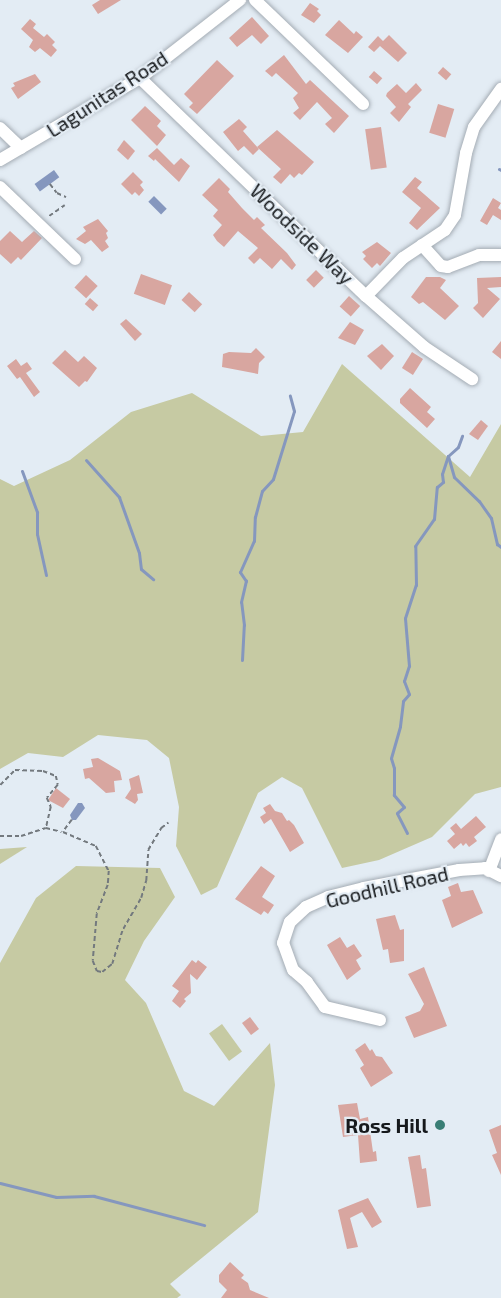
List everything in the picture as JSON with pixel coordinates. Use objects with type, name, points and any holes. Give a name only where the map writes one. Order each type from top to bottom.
[{"type":"street","name":"Lagunitas Road","points":[[0,160],[140,78],[240,0]]},
{"type":"street","points":[[255,0],[363,104]]},
{"type":"street","name":"Woodside Way","points":[[140,78],[366,296],[424,347],[472,379]]},
{"type":"street","points":[[366,296],[403,258],[445,230],[456,215],[466,153],[474,127],[501,89]]},
{"type":"street","points":[[0,128],[21,148]]},
{"type":"street","points":[[0,187],[75,259]]},
{"type":"street","points":[[422,245],[441,266],[448,267],[479,255],[501,255]]},
{"type":"street","points":[[489,871],[501,839]]},
{"type":"street","name":"Goodhill Road","points":[[380,1020],[325,1007],[307,982],[293,970],[283,943],[290,922],[306,907],[328,897],[364,888],[459,870],[485,868],[501,876]]},
{"type":"path","points":[[50,184],[57,193],[66,197]]},
{"type":"path","points":[[49,216],[65,205]]},
{"type":"path","points":[[0,785],[15,770],[51,772],[56,776],[58,785],[47,798],[51,807],[46,828]]},
{"type":"path","points":[[63,832],[72,820]]},
{"type":"path","points":[[0,836],[21,836],[46,828],[74,834],[96,846],[104,857],[109,872],[108,885],[97,914],[93,961],[97,972],[102,972],[112,964],[123,929],[141,898],[146,881],[148,850],[161,828],[168,823]]},
{"type":"green space","points":[[342,364],[470,477],[501,424],[501,787],[475,794],[432,837],[379,860],[342,868],[302,788],[282,777],[258,793],[217,887],[201,895],[176,846],[179,807],[169,758],[147,740],[98,735],[63,757],[28,753],[0,769],[0,479],[14,486],[70,460],[131,412],[192,393],[261,436],[303,432]]},
{"type":"green space","points":[[27,847],[0,864],[0,849]]},
{"type":"green space","points":[[76,866],[160,868],[175,897],[144,941],[125,980],[146,1003],[184,1091],[214,1106],[270,1043],[275,1085],[258,1212],[170,1284],[181,1295],[177,1298],[0,1298],[0,963],[36,898]]},
{"type":"green space","points":[[222,1024],[242,1052],[229,1061],[209,1033]]},
{"type":"water","points":[[54,170],[59,177],[40,191],[35,184]]},
{"type":"water","points":[[154,196],[167,209],[161,214],[148,202]]},
{"type":"water","points":[[78,803],[82,803],[85,808],[76,820],[72,820],[70,815]]},
{"type":"building","points":[[100,0],[121,0],[98,14],[92,5]]},
{"type":"building","points":[[310,3],[319,9],[317,11],[321,15],[314,23],[301,15]]},
{"type":"building","points":[[252,17],[269,36],[261,44],[252,35],[237,47],[229,38]]},
{"type":"building","points":[[30,19],[36,24],[33,28],[44,37],[47,34],[55,42],[52,45],[57,50],[51,57],[40,48],[35,52],[29,47],[33,40],[21,29]]},
{"type":"building","points":[[339,20],[354,34],[356,31],[363,37],[348,53],[325,35]]},
{"type":"building","points":[[389,35],[407,53],[398,62],[380,46],[374,52],[368,47],[378,36],[383,41]]},
{"type":"building","points":[[284,55],[306,84],[310,80],[349,116],[334,133],[325,124],[332,118],[317,102],[300,120],[293,113],[299,108],[293,98],[298,93],[276,73],[272,77],[265,71]]},
{"type":"building","points":[[217,60],[234,76],[197,114],[189,107],[193,103],[184,94]]},
{"type":"building","points":[[443,67],[451,74],[446,80],[438,73]]},
{"type":"building","points":[[374,71],[382,78],[377,84],[369,77]]},
{"type":"building","points":[[35,74],[41,82],[18,99],[11,88],[15,86],[13,83]]},
{"type":"building","points":[[416,83],[422,90],[408,104],[411,107],[399,122],[390,113],[396,107],[386,96],[387,93],[397,84],[406,93]]},
{"type":"building","points":[[438,104],[454,109],[445,138],[429,133]]},
{"type":"building","points":[[145,106],[161,121],[157,126],[166,135],[157,146],[131,120]]},
{"type":"building","points":[[239,119],[247,127],[243,131],[259,149],[253,155],[244,146],[238,151],[223,132]]},
{"type":"building","points":[[381,127],[387,168],[371,170],[365,129]]},
{"type":"building","points":[[277,130],[314,162],[302,175],[299,173],[294,178],[290,174],[281,184],[273,177],[281,169],[257,147]]},
{"type":"building","points":[[124,140],[135,151],[128,160],[117,150]]},
{"type":"building","points":[[157,148],[174,165],[181,158],[190,166],[179,182],[155,159],[154,161],[148,156]]},
{"type":"building","points":[[133,172],[143,182],[140,185],[144,190],[139,196],[135,192],[132,195],[121,184]]},
{"type":"building","points":[[415,177],[422,182],[417,188],[440,208],[417,230],[409,223],[421,208],[402,192]]},
{"type":"building","points":[[219,178],[230,189],[228,192],[242,208],[254,220],[257,217],[265,225],[261,228],[296,265],[292,270],[281,259],[272,269],[260,258],[254,264],[248,258],[258,248],[238,231],[224,247],[217,241],[213,235],[222,225],[213,216],[218,210],[202,195]]},
{"type":"building","points":[[493,198],[501,203],[498,208],[501,210],[501,220],[493,215],[487,225],[480,221]]},
{"type":"building","points":[[98,219],[108,231],[106,233],[108,238],[105,241],[109,247],[102,252],[91,240],[85,244],[76,239],[86,231],[83,227]]},
{"type":"building","points":[[10,231],[22,242],[34,231],[42,238],[21,260],[18,257],[11,264],[0,254],[0,241]]},
{"type":"building","points":[[377,242],[391,253],[380,266],[377,263],[372,268],[363,259],[366,256],[362,252]]},
{"type":"building","points":[[316,270],[324,278],[314,288],[306,280]]},
{"type":"building","points":[[141,274],[172,285],[165,305],[134,294]]},
{"type":"building","points":[[86,275],[98,286],[86,298],[74,287]]},
{"type":"building","points":[[426,277],[440,277],[446,280],[440,288],[459,306],[445,320],[423,302],[419,304],[411,297]]},
{"type":"building","points":[[501,277],[501,287],[487,288],[500,299],[483,318],[473,308],[478,303],[477,278]]},
{"type":"building","points":[[189,292],[202,304],[195,312],[181,300]]},
{"type":"building","points":[[349,296],[360,306],[351,316],[340,306]]},
{"type":"building","points":[[90,298],[98,305],[93,311],[85,304]]},
{"type":"building","points":[[126,319],[142,334],[135,341],[120,324]]},
{"type":"building","points":[[350,322],[364,330],[355,345],[338,338]]},
{"type":"building","points":[[501,341],[501,359],[492,352]]},
{"type":"building","points":[[382,344],[394,356],[381,370],[367,356]]},
{"type":"building","points":[[256,348],[265,357],[259,363],[258,374],[222,367],[223,354],[251,353]]},
{"type":"building","points":[[65,350],[78,362],[84,356],[97,368],[87,382],[85,381],[79,387],[52,363]]},
{"type":"building","points":[[412,352],[423,359],[413,375],[402,368]]},
{"type":"building","points":[[16,359],[21,366],[27,362],[32,369],[26,373],[40,392],[34,397],[20,377],[17,379],[7,366]]},
{"type":"building","points":[[410,388],[431,407],[427,412],[435,419],[427,428],[400,403],[400,399]]},
{"type":"building","points":[[481,420],[488,426],[478,440],[469,434]]},
{"type":"building","points":[[98,758],[120,771],[122,780],[114,781],[115,792],[106,793],[89,778],[85,779],[83,769],[93,767],[91,759]]},
{"type":"building","points":[[139,775],[143,793],[137,794],[138,800],[135,804],[125,798],[131,789],[129,779]]},
{"type":"building","points":[[56,788],[70,799],[63,808],[48,800]]},
{"type":"building","points":[[270,804],[275,811],[282,813],[287,821],[289,820],[294,825],[304,843],[290,852],[271,819],[264,824],[260,817],[266,813],[263,808]]},
{"type":"building","points":[[476,816],[486,827],[474,837],[477,841],[469,847],[466,843],[463,846],[461,843],[454,849],[447,841],[455,834],[450,828],[456,823],[461,829]]},
{"type":"building","points":[[261,866],[275,876],[262,897],[274,905],[268,914],[264,911],[261,915],[235,899]]},
{"type":"building","points":[[458,883],[461,892],[473,890],[483,913],[452,928],[442,900],[451,896],[448,887]]},
{"type":"building","points":[[395,915],[400,930],[404,929],[404,961],[390,963],[388,949],[383,950],[376,919]]},
{"type":"building","points":[[340,937],[347,948],[354,944],[362,956],[356,960],[361,969],[347,980],[327,945]]},
{"type":"building","points":[[192,960],[196,963],[198,960],[207,967],[197,980],[190,974],[191,993],[184,999],[186,1001],[180,1008],[172,1001],[179,991],[172,986]]},
{"type":"building","points":[[424,967],[447,1026],[414,1038],[405,1017],[420,1011],[424,1004],[408,974]]},
{"type":"building","points":[[250,1017],[259,1029],[251,1035],[242,1023]]},
{"type":"building","points":[[365,1043],[376,1056],[382,1057],[393,1073],[371,1087],[360,1068],[364,1065],[355,1050]]},
{"type":"building","points":[[357,1103],[360,1119],[368,1117],[373,1152],[376,1151],[377,1161],[360,1163],[358,1135],[343,1137],[338,1105]]},
{"type":"building","points":[[501,1125],[501,1175],[492,1155],[497,1153],[489,1130]]},
{"type":"building","points":[[420,1155],[422,1169],[426,1168],[431,1206],[417,1208],[408,1157]]},
{"type":"building","points":[[368,1198],[382,1222],[372,1228],[362,1212],[350,1218],[358,1247],[347,1249],[338,1210]]},
{"type":"building","points":[[230,1262],[244,1275],[241,1278],[248,1283],[250,1290],[269,1298],[221,1298],[227,1290],[219,1282],[219,1275]]},
{"type":"waterway","points":[[242,660],[244,625],[241,602],[246,581],[240,572],[254,541],[255,517],[262,491],[273,479],[294,411],[290,396]]},
{"type":"waterway","points":[[407,833],[397,813],[404,807],[394,795],[394,768],[391,758],[400,726],[403,701],[409,694],[404,681],[409,666],[405,618],[416,585],[415,546],[434,519],[437,487],[443,482],[442,474],[448,456],[458,447],[462,436]]},
{"type":"waterway","points":[[448,456],[454,477],[479,501],[491,518],[497,544],[501,547]]},
{"type":"waterway","points":[[86,460],[119,497],[139,553],[141,569],[153,579]]},
{"type":"waterway","points":[[22,471],[37,512],[37,534],[46,575]]},
{"type":"waterway","points":[[0,1183],[56,1197],[94,1196],[204,1225]]},
{"type":"place","name":"Ross Hill","points":[[440,1125]]}]
